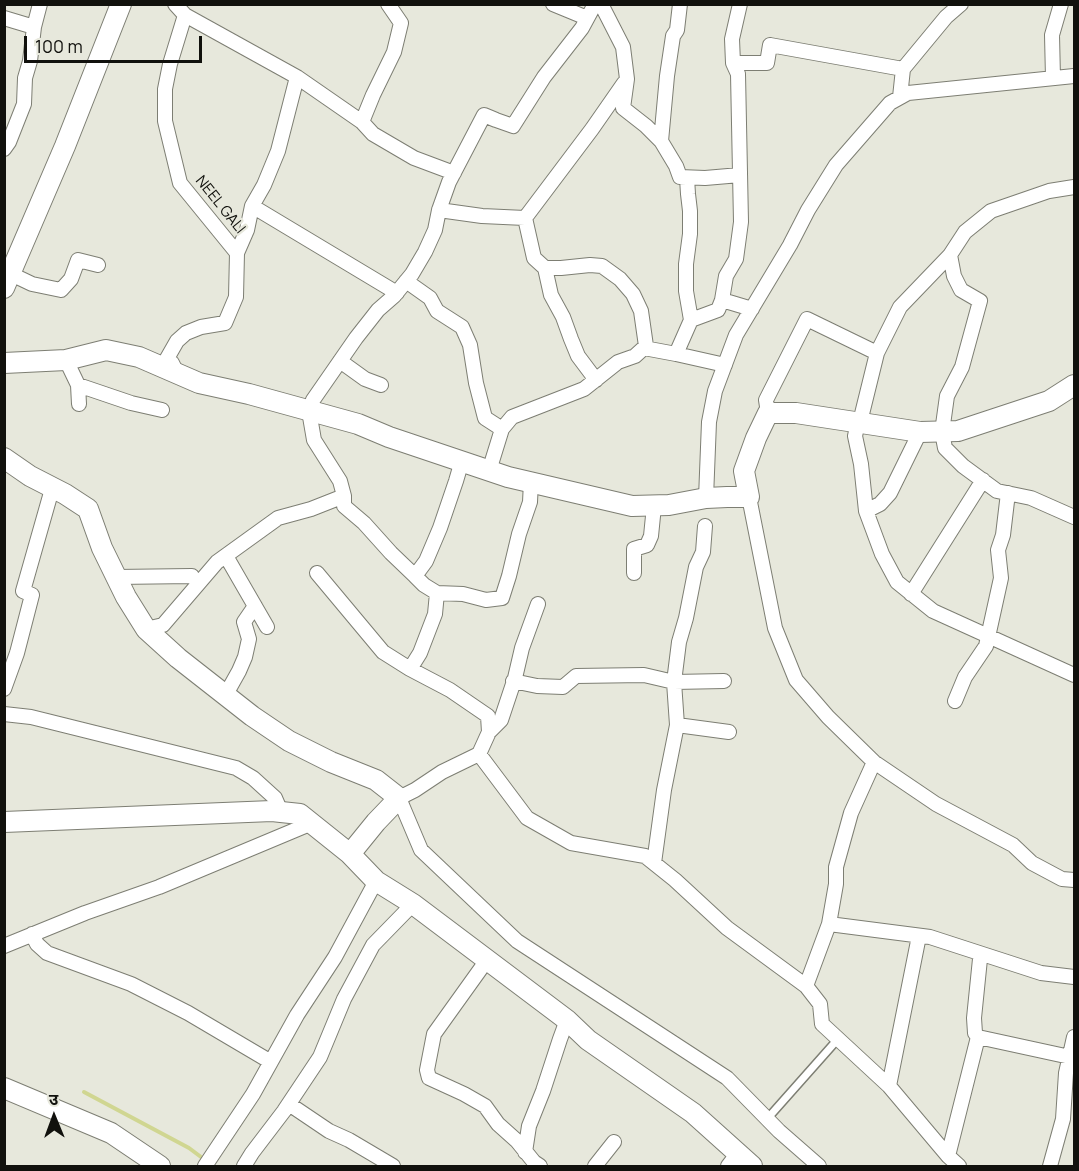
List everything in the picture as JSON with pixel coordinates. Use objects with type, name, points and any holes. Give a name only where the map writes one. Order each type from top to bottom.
[{"type":"street","points":[[4,149],[24,104],[34,27],[40,4]]},
{"type":"street","points":[[98,264],[78,260],[71,279],[61,290],[8,281],[121,4]]},
{"type":"street","points":[[175,4],[185,15],[297,77],[362,122],[373,134],[414,158],[454,173]]},
{"type":"street","points":[[362,122],[394,52],[399,33],[401,23],[388,4]]},
{"type":"street","points":[[553,4],[587,18]]},
{"type":"street","points":[[531,482],[530,502],[502,598],[486,600],[464,594],[437,592],[424,585],[364,523],[344,506],[345,496],[340,481],[314,440],[309,411],[340,361],[378,309],[397,293],[425,252],[435,230],[439,210],[454,173],[484,115],[513,126],[544,77],[582,28],[595,4]]},
{"type":"street","points":[[601,4],[623,47],[627,79],[623,108],[661,141],[680,177],[705,178],[740,175]]},
{"type":"street","points":[[661,141],[667,76],[680,4]]},
{"type":"street","points":[[691,320],[718,310],[726,276],[736,259],[741,222],[738,74],[733,63],[732,39],[740,4]]},
{"type":"street","points":[[900,97],[903,69],[945,11],[961,4]]},
{"type":"street","points":[[1053,78],[1052,35],[1060,4]]},
{"type":"street","name":"NEEL GALI","points":[[177,374],[172,363],[165,362],[177,341],[186,333],[201,327],[225,323],[236,297],[237,253],[180,183],[171,151],[165,121],[165,89],[185,15]]},
{"type":"street","points":[[4,18],[34,27]]},
{"type":"street","points":[[733,63],[767,63],[771,45],[903,69]]},
{"type":"street","points":[[706,498],[709,422],[715,391],[736,335],[790,245],[807,210],[836,165],[890,103],[908,93],[1074,76]]},
{"type":"street","points":[[237,253],[247,230],[252,206],[264,185],[278,151],[297,77]]},
{"type":"street","points":[[596,380],[578,356],[563,317],[551,296],[545,268],[534,258],[525,218],[627,79]]},
{"type":"street","points":[[676,354],[691,320],[686,291],[686,264],[690,234],[687,178]]},
{"type":"street","points":[[1074,187],[1049,191],[991,212],[965,232],[950,255],[900,307],[877,353],[861,422],[858,422],[855,436],[861,464],[866,511],[882,554],[897,582],[933,611],[1074,675]]},
{"type":"street","points":[[252,206],[397,293]]},
{"type":"street","points":[[439,210],[482,216],[525,218]]},
{"type":"street","points":[[950,255],[954,276],[961,290],[980,301],[962,367],[947,396],[942,432],[945,448],[963,466],[997,491],[1031,498],[1074,517]]},
{"type":"street","points":[[489,471],[502,429],[512,417],[584,389],[618,362],[635,356],[646,346],[641,311],[633,294],[620,279],[602,266],[545,268]]},
{"type":"street","points":[[406,281],[430,298],[437,311],[462,327],[470,345],[485,418],[502,429]]},
{"type":"street","points":[[722,300],[752,309]]},
{"type":"street","points":[[877,353],[807,319],[766,400],[768,413],[744,471],[775,628],[796,680],[828,717],[874,762],[936,804],[1012,845],[1032,863],[1062,879],[1074,880]]},
{"type":"street","points":[[644,348],[725,365]]},
{"type":"street","points":[[4,363],[66,360],[105,350],[139,357],[199,383],[249,394],[358,424],[489,471],[632,506],[669,506],[706,498],[749,497]]},
{"type":"street","points":[[66,360],[78,385],[78,404]]},
{"type":"street","points":[[340,361],[365,379],[381,385]]},
{"type":"street","points":[[78,385],[131,403],[162,410]]},
{"type":"street","points":[[768,413],[796,413],[920,432],[958,431],[1049,401],[1074,385]]},
{"type":"street","points":[[866,511],[880,504],[890,493],[920,432]]},
{"type":"street","points":[[4,458],[88,510],[102,548],[126,597],[146,629],[178,658],[225,696],[289,741],[331,762],[376,780],[399,798],[421,850],[517,941],[727,1078],[819,1167]]},
{"type":"street","points":[[415,576],[426,561],[456,481],[460,464],[452,458]]},
{"type":"street","points":[[911,594],[983,480]]},
{"type":"street","points":[[4,689],[17,653],[32,595],[24,591],[52,489]]},
{"type":"street","points":[[955,701],[964,677],[986,646],[989,636],[1001,578],[998,550],[1003,535],[1008,493]]},
{"type":"street","points":[[146,629],[163,625],[217,562],[278,518],[345,496]]},
{"type":"street","points":[[634,573],[634,549],[647,546],[651,536],[654,506]]},
{"type":"street","points":[[654,863],[664,790],[677,725],[674,682],[679,642],[696,567],[703,552],[705,526]]},
{"type":"street","points":[[226,556],[267,627]]},
{"type":"street","points":[[317,573],[383,652],[450,690],[488,716],[489,732]]},
{"type":"street","points":[[116,577],[192,576]]},
{"type":"street","points":[[410,669],[420,653],[435,614],[437,592]]},
{"type":"street","points":[[350,854],[399,798],[442,772],[479,754],[489,732],[501,720],[522,648],[538,604]]},
{"type":"street","points":[[225,696],[245,657],[249,639],[244,622],[255,606]]},
{"type":"street","points":[[513,681],[537,687],[563,687],[576,676],[644,675],[674,682],[724,681]]},
{"type":"street","points":[[4,714],[31,717],[236,768],[254,778],[275,798],[281,812]]},
{"type":"street","points":[[677,725],[729,732]]},
{"type":"street","points":[[479,754],[527,818],[570,843],[645,856],[727,928],[806,986],[820,1004],[822,1024],[889,1086],[959,1167]]},
{"type":"street","points":[[806,986],[829,924],[836,884],[836,867],[851,813],[874,762]]},
{"type":"street","points":[[4,822],[272,811],[300,814],[350,854],[376,881],[413,904],[567,1020],[588,1040],[693,1113],[739,1162]]},
{"type":"street","points":[[4,946],[85,913],[159,887],[312,823]]},
{"type":"street","points":[[205,1167],[253,1095],[297,1015],[335,957],[376,881]]},
{"type":"street","points":[[244,1167],[320,1057],[344,999],[373,945],[413,904]]},
{"type":"street","points":[[829,924],[930,937],[1041,973],[1074,977]]},
{"type":"street","points":[[32,934],[37,944],[47,953],[132,984],[188,1013],[271,1062]]},
{"type":"street","points":[[889,1086],[919,936]]},
{"type":"street","points":[[948,1156],[978,1037],[975,1033],[974,1018],[979,953]]},
{"type":"street","points":[[487,960],[434,1034],[426,1070],[429,1078],[485,1106],[498,1124],[540,1167]]},
{"type":"street","points":[[525,1152],[529,1126],[567,1020]]},
{"type":"street","points":[[978,1037],[1070,1057]]},
{"type":"street","points":[[1050,1167],[1064,1119],[1066,1073],[1074,1037]]},
{"type":"street","points":[[4,1088],[111,1133],[160,1167]]},
{"type":"street","points":[[289,1104],[328,1131],[349,1140],[393,1167]]},
{"type":"street","points":[[595,1167],[614,1142]]},
{"type":"lane","points":[[767,1119],[838,1039]]},
{"type":"waterway","points":[[84,1092],[189,1148],[205,1160]]}]
